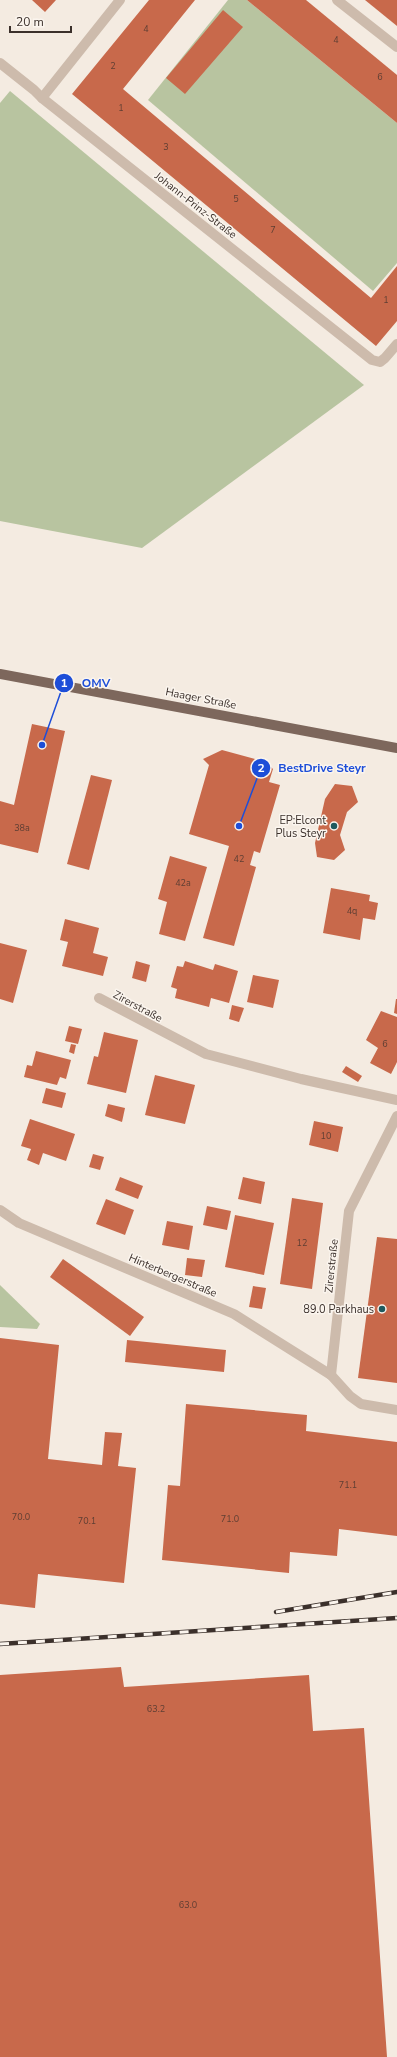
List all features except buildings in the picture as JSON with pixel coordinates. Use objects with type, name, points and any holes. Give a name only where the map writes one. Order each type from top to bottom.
[{"type":"main road","name":"Haager Straße","points":[[0,674],[397,748]]},
{"type":"street","points":[[42,98],[120,0]]},
{"type":"street","points":[[337,0],[397,47]]},
{"type":"street","name":"Johann-Prinz-Straße","points":[[0,63],[372,360],[380,362],[397,344]]},
{"type":"street","name":"Zirerstraße","points":[[99,998],[206,1054],[301,1079],[397,1100]]},
{"type":"street","name":"Zirerstraße","points":[[330,1374],[349,1212],[397,1116]]},
{"type":"street","name":"Hinterbergerstraße","points":[[0,1210],[19,1223],[234,1314],[330,1374]]},
{"type":"street","points":[[330,1374],[350,1396],[361,1404],[397,1410]]},
{"type":"green space","points":[[228,0],[247,0],[397,123],[397,263],[373,291],[148,100]]},
{"type":"green space","points":[[10,91],[364,385],[142,548],[0,521],[0,103]]},
{"type":"green space","points":[[0,1285],[40,1324],[37,1329],[0,1327]]},
{"type":"railway","points":[[276,1612],[397,1592]]},
{"type":"railway","points":[[0,1644],[397,1618]]},
{"type":"place","name":"OMV","points":[[42,745]]},
{"type":"place","name":"BestDrive Steyr","points":[[239,826]]},
{"type":"place","name":"EP:Elcont Plus Steyr","points":[[334,826]]},
{"type":"place","name":"89.0 Parkhaus","points":[[382,1309]]}]
